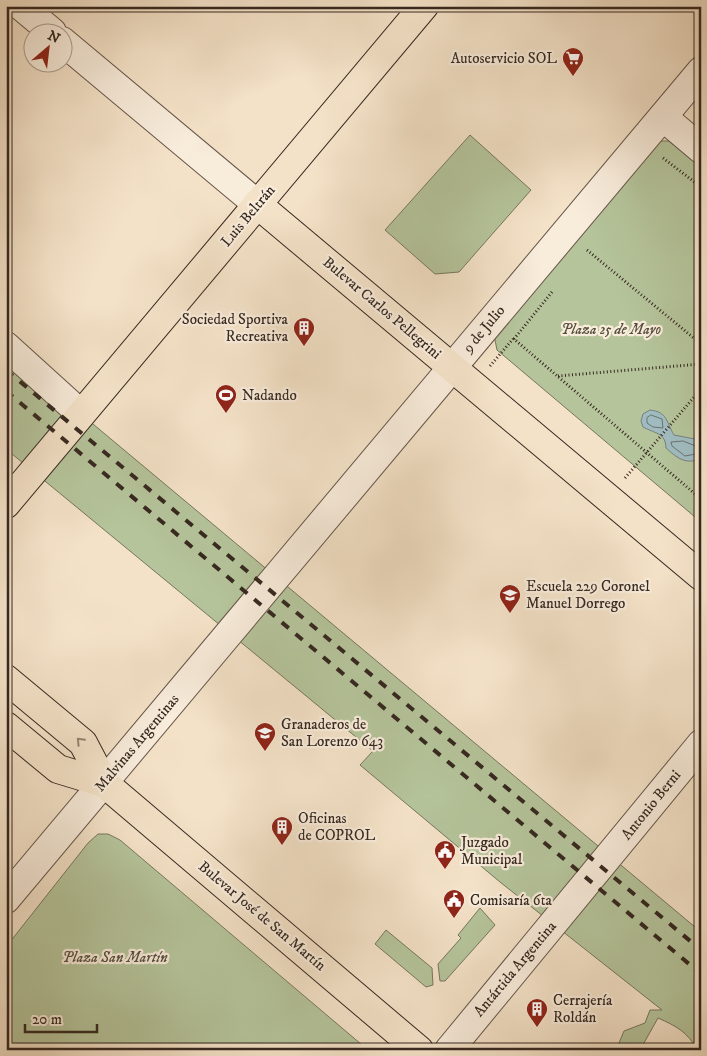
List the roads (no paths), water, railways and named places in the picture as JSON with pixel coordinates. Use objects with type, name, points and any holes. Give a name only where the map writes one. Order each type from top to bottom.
[{"type":"main road","name":"Luis Beltrán","points":[[6,504],[424,6]]},
{"type":"main road","name":"Bulevar Carlos Pellegrini","points":[[258,204],[701,576]]},
{"type":"main road","name":"Bulevar José de San Martín","points":[[6,679],[83,743],[104,783],[419,1050]]},
{"type":"main road","name":"Bulevar José de San Martín","points":[[6,726],[58,769],[104,783]]},
{"type":"street","points":[[20,6],[40,22]]},
{"type":"street","name":"Bulevar Carlos Pellegrini","points":[[72,49],[258,204]]},
{"type":"street","name":"9 de Julio","points":[[268,587],[701,71]]},
{"type":"street","points":[[663,117],[701,148]]},
{"type":"street","points":[[6,346],[77,420]]},
{"type":"street","name":"Malvinas Argentinas","points":[[6,899],[268,587]]},
{"type":"street","name":"Antonio Berni","points":[[600,866],[701,744]]},
{"type":"street","name":"Antártida Argentina","points":[[449,1050],[600,866]]},
{"type":"water","points":[[650,410],[660,413],[666,418],[674,435],[695,439],[701,445],[699,459],[685,461],[677,457],[666,448],[662,436],[643,427],[641,421],[643,414]]},
{"type":"railway","points":[[6,370],[701,950]]},
{"type":"railway","points":[[6,391],[701,974]]},
{"type":"place","name":"Autoservicio SOL","points":[[573,77]]},
{"type":"place","name":"Sociedad Sportiva Recreativa","points":[[304,347]]},
{"type":"place","name":"Nadando","points":[[226,414]]},
{"type":"place","name":"Escuela 229 Coronel Manuel Dorrego","points":[[510,614]]},
{"type":"place","name":"Granaderos de San Lorenzo 643","points":[[265,752]]},
{"type":"place","name":"Oficinas de COPROL","points":[[282,846]]},
{"type":"place","name":"Juzgado Municipal","points":[[445,870]]},
{"type":"place","name":"Comisaría 6ta","points":[[454,919]]},
{"type":"place","name":"Cerrajería Roldán","points":[[537,1028]]},
{"type":"park label","name":"Plaza 25 de Mayo","points":[[611,329]]},
{"type":"park label","name":"Plaza San Martín","points":[[115,957]]}]
